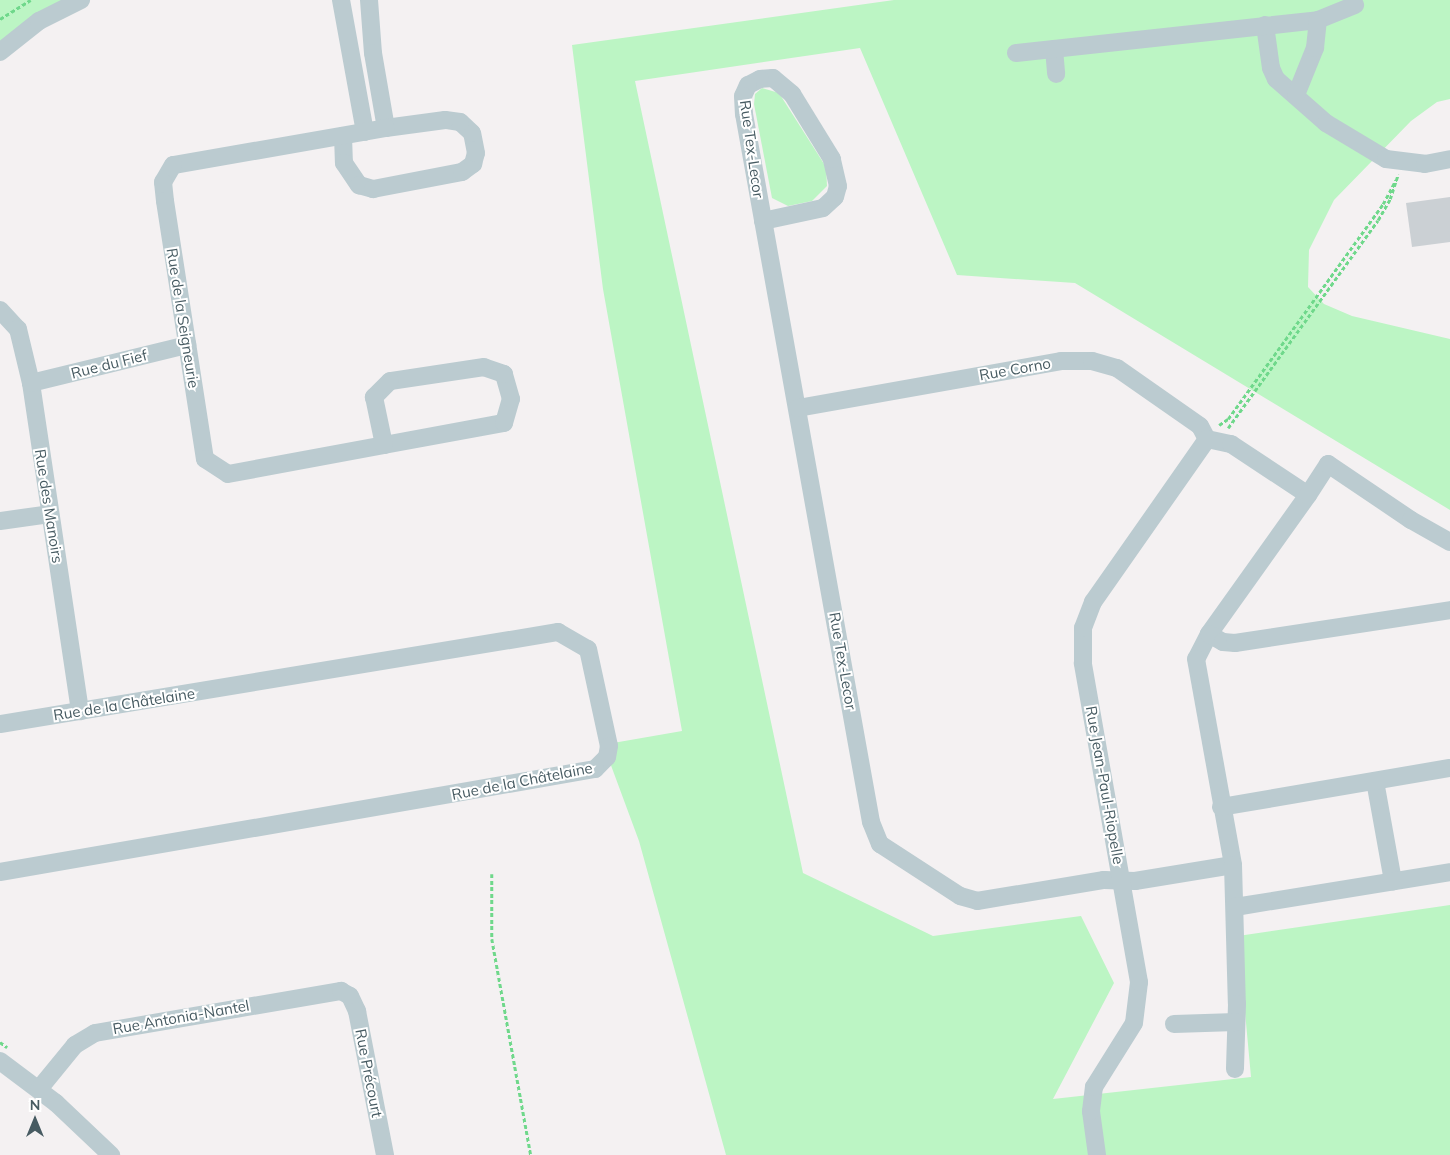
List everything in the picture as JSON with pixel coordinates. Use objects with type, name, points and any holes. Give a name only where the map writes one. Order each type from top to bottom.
[{"type":"street","points":[[0,52],[39,21],[80,0]]},
{"type":"street","points":[[341,0],[365,132]]},
{"type":"street","points":[[369,0],[373,53],[386,128]]},
{"type":"street","points":[[1016,53],[1318,20],[1355,5]]},
{"type":"street","points":[[1296,95],[1315,48],[1318,20]]},
{"type":"street","points":[[1265,25],[1271,68],[1276,78],[1326,123],[1386,159],[1425,164],[1450,159]]},
{"type":"street","points":[[1054,49],[1056,74]]},
{"type":"street","name":"Rue Tex-Lecor","points":[[763,220],[823,208],[835,197],[838,186],[832,159],[792,94],[774,78],[753,81],[745,90],[743,101],[763,220],[871,822],[880,844],[960,896],[977,901],[1104,880],[1122,881],[1233,865]]},
{"type":"street","name":"Rue de la Seigneurie","points":[[343,136],[344,163],[359,185],[373,189],[462,172],[473,164],[476,153],[472,133],[460,122],[445,120],[386,128],[172,165],[163,182],[205,459],[228,474],[504,423],[511,398],[504,374],[484,367],[390,381],[374,397],[384,445]]},
{"type":"street","name":"Rue des Manoirs","points":[[0,310],[18,329],[31,383],[80,711]]},
{"type":"street","name":"Rue du Fief","points":[[31,383],[187,345]]},
{"type":"street","name":"Rue Corno","points":[[798,408],[1061,361],[1092,361],[1117,368],[1200,426],[1206,439]]},
{"type":"street","points":[[1206,439],[1231,444],[1308,495]]},
{"type":"street","name":"Rue Jean-Paul-Riopelle","points":[[1097,1155],[1091,1111],[1094,1086],[1132,1029],[1139,999],[1138,974],[1083,662],[1083,628],[1093,602],[1206,439]]},
{"type":"street","points":[[1234,1069],[1236,1022],[1233,865],[1196,664],[1199,648],[1328,464],[1411,520],[1450,542],[1450,546]]},
{"type":"street","points":[[0,521],[50,514]]},
{"type":"street","points":[[1209,634],[1222,642],[1235,644],[1450,610]]},
{"type":"street","name":"Rue de la Châtelaine","points":[[0,724],[558,632],[588,649],[609,746],[607,757],[595,769],[0,872]]},
{"type":"street","points":[[1221,807],[1450,768]]},
{"type":"street","points":[[1375,781],[1393,881]]},
{"type":"street","points":[[1235,907],[1450,872]]},
{"type":"street","name":"Rue Antonia-Nantel","points":[[39,1089],[75,1045],[95,1033],[324,992],[347,993]]},
{"type":"street","name":"Rue Précourt","points":[[347,993],[357,1011],[385,1155]]},
{"type":"street","points":[[1174,1024],[1236,1022]]},
{"type":"street","points":[[0,1061],[39,1089],[111,1155]]},
{"type":"path","points":[[0,19],[30,0]]},
{"type":"path","points":[[1215,424],[1222,425],[1228,420],[1383,204],[1398,175]]},
{"type":"path","points":[[492,874],[492,939],[532,1155]]},
{"type":"green space","points":[[0,0],[81,0],[0,52]]},
{"type":"green space","points":[[894,0],[1450,0],[1450,99],[1437,102],[1411,121],[1334,200],[1309,250],[1308,287],[1324,304],[1352,316],[1450,339],[1450,510],[1075,283],[957,275],[860,48],[635,81],[803,873],[933,936],[1081,916],[1114,983],[1053,1099],[1251,1077],[1238,936],[1450,905],[1450,1155],[726,1155],[639,841],[609,760],[613,743],[682,731],[603,289],[572,45]]},
{"type":"green space","points":[[762,88],[779,93],[826,167],[827,186],[812,201],[788,206],[772,198],[754,104],[755,94]]},
{"type":"building","points":[[1450,197],[1450,242],[1412,247],[1406,203]]}]
